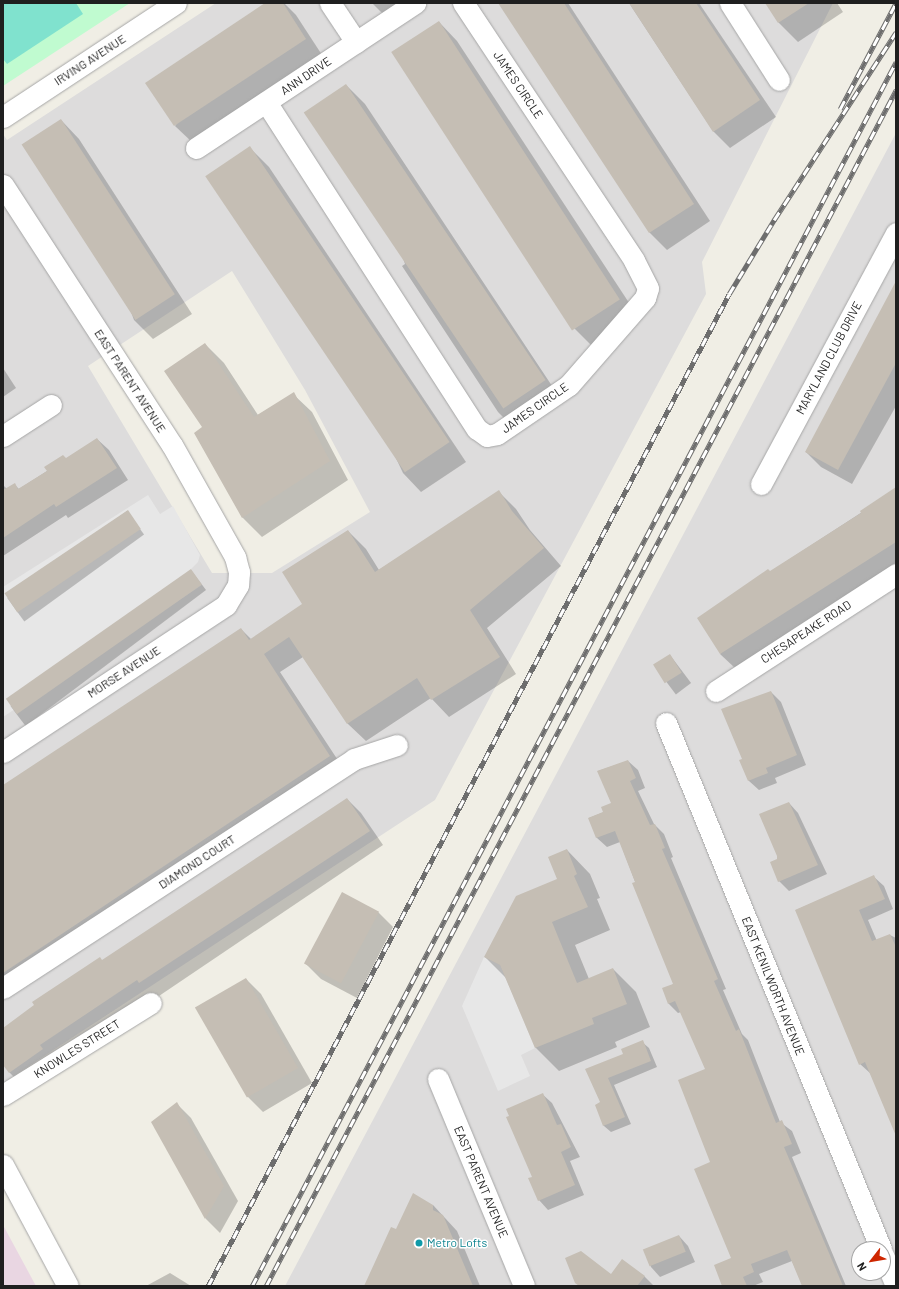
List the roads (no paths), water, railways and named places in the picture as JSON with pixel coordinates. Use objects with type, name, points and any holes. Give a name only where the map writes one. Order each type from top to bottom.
[{"type":"street","name":"IRVING AVENUE","points":[[3,117],[176,3]]},
{"type":"street","points":[[330,3],[356,42]]},
{"type":"street","name":"ANN DRIVE","points":[[196,148],[415,3]]},
{"type":"street","name":"JAMES CIRCLE","points":[[266,102],[477,429],[487,436],[498,434],[569,384],[644,298],[648,288],[634,260],[464,3]]},
{"type":"street","points":[[730,3],[779,80]]},
{"type":"street","name":"EAST PARENT AVENUE","points":[[3,185],[172,445],[236,557],[240,572],[238,585]]},
{"type":"street","name":"MARYLAND CLUB DRIVE","points":[[761,484],[896,233]]},
{"type":"street","points":[[3,436],[50,405]]},
{"type":"street","name":"CHESAPEAKE ROAD","points":[[716,691],[896,574]]},
{"type":"street","name":"MORSE AVENUE","points":[[3,752],[226,605],[238,585]]},
{"type":"street","name":"EAST KENILWORTH AVENUE","points":[[666,723],[878,1241]]},
{"type":"street","name":"DIAMOND COURT","points":[[3,988],[354,759],[397,745]]},
{"type":"street","name":"KNOWLES STREET","points":[[3,1096],[151,1003]]},
{"type":"street","name":"EAST PARENT AVENUE","points":[[438,1079],[524,1286]]},
{"type":"street","points":[[3,1167],[68,1286]]},
{"type":"street","points":[[891,1274],[896,1286]]},
{"type":"railway","points":[[840,109],[896,3]]},
{"type":"railway","points":[[208,1286],[729,294],[774,220],[896,32]]},
{"type":"railway","points":[[252,1286],[896,62]]},
{"type":"railway","points":[[266,1286],[896,90]]},
{"type":"place","name":"Metro Lofts","points":[[419,1243]]}]
